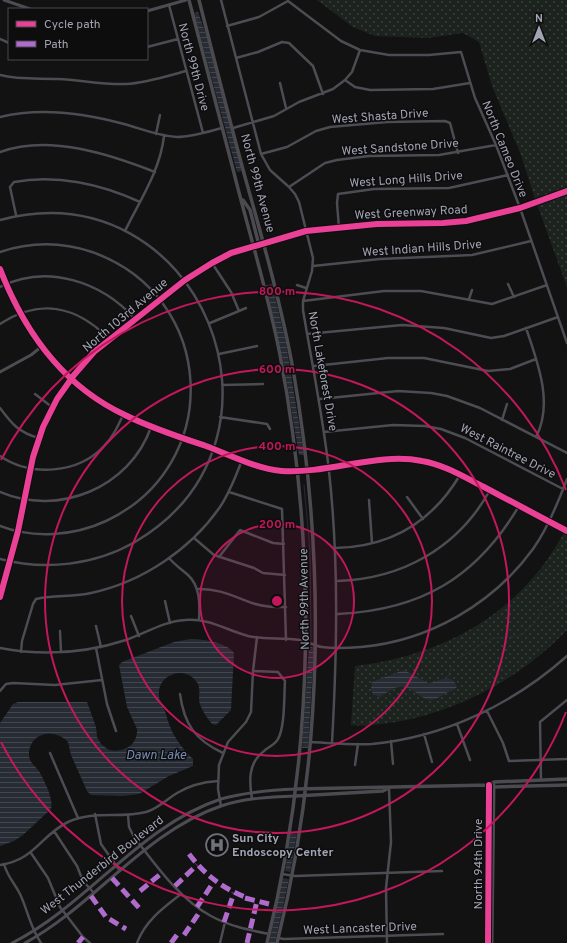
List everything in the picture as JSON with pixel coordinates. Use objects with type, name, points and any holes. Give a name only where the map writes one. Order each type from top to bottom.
[{"type":"main road","name":"North 99th Avenue","points":[[187,0],[255,246],[280,352],[298,470],[305,551],[306,642],[301,789],[267,943]]},
{"type":"main road","name":"North 99th Avenue","points":[[198,0],[264,244],[292,367],[308,470],[314,540],[316,646],[310,742],[300,796],[292,876],[277,943]]},
{"type":"main road","points":[[235,177],[244,174]]},
{"type":"main road","name":"North 99th Avenue","points":[[242,200],[250,210],[259,245]]},
{"type":"main road","points":[[489,785],[494,782],[567,779]]},
{"type":"main road","points":[[522,786],[539,782],[541,780]]},
{"type":"main road","points":[[301,789],[567,785]]},
{"type":"main road","points":[[300,796],[383,791],[389,788]]},
{"type":"street","points":[[4,0],[27,8]]},
{"type":"street","points":[[148,11],[187,0]]},
{"type":"street","name":"North Lakeforest Drive","points":[[221,0],[261,154],[270,170],[289,187],[298,202],[312,252],[313,266],[303,301],[303,310],[314,366],[329,468],[336,548],[338,614],[332,743]]},
{"type":"street","points":[[227,26],[258,16],[288,1],[341,41],[360,50],[352,72],[345,80],[333,89],[286,108],[274,116],[232,128]]},
{"type":"street","name":"North 99th Drive","points":[[169,5],[203,133]]},
{"type":"street","points":[[148,47],[178,39]]},
{"type":"street","points":[[236,58],[285,41],[294,47],[313,66],[323,94]]},
{"type":"street","name":"North Cameo Drive","points":[[360,50],[389,55],[429,55],[461,52],[477,103],[508,175],[567,343]]},
{"type":"street","points":[[0,75],[22,79],[69,79],[98,83],[127,84],[186,71]]},
{"type":"street","points":[[345,80],[355,87],[370,90],[434,89],[470,83]]},
{"type":"street","points":[[280,83],[286,108]]},
{"type":"street","points":[[0,117],[40,113],[85,115],[124,124],[164,136],[185,136],[222,128]]},
{"type":"street","points":[[156,134],[160,115]]},
{"type":"street","name":"West Shasta Drive","points":[[261,154],[287,147],[316,131],[330,127],[387,122],[445,121],[450,124],[458,153]]},
{"type":"street","points":[[125,231],[155,172],[161,155],[164,136]]},
{"type":"street","name":"West Sandstone Drive","points":[[289,187],[325,162],[369,156],[439,155],[458,153],[496,145]]},
{"type":"street","points":[[0,152],[31,146],[75,148],[123,159],[155,172]]},
{"type":"street","name":"West Long Hills Drive","points":[[339,228],[336,203],[338,194],[374,189],[449,188],[508,175]]},
{"type":"street","points":[[16,215],[10,187],[12,183],[21,181],[48,180],[84,183],[109,189],[140,202]]},
{"type":"street","name":"West Greenway Road","points":[[255,246],[306,232],[339,228],[377,224],[443,223],[466,221],[520,208],[567,191]]},
{"type":"street","points":[[0,220],[16,215],[39,213],[74,216],[99,221],[125,231],[163,257],[185,280],[199,301],[210,323],[219,354],[222,385],[220,416],[212,449],[199,479],[185,499],[160,525],[129,545],[105,556],[74,563],[47,565],[10,562],[0,559]]},
{"type":"street","name":"West Indian Hills Drive","points":[[313,266],[380,259],[472,255],[502,250],[531,241]]},
{"type":"street","points":[[0,252],[35,245],[55,245],[87,251],[113,261],[126,269],[144,283],[160,300],[181,335],[190,369],[191,400],[183,438],[174,459],[162,476],[136,503],[117,516],[100,524],[78,531],[53,534],[18,531],[0,526]]},
{"type":"street","name":"North 103rd Avenue","points":[[0,597],[18,531],[30,469],[39,438],[52,407],[71,379],[94,352],[185,280],[212,262],[231,253],[255,246]]},
{"type":"street","points":[[212,262],[231,292],[240,311]]},
{"type":"street","points":[[0,269],[19,313],[41,347],[71,379],[100,402],[124,415],[151,427],[268,469],[284,471],[308,470],[394,460],[411,460],[439,465],[567,531]]},
{"type":"street","points":[[0,287],[6,284],[40,276],[70,279],[86,284],[110,296],[135,319]]},
{"type":"street","points":[[508,284],[514,297]]},
{"type":"street","points":[[297,285],[306,288]]},
{"type":"street","points":[[303,301],[384,292],[421,291],[492,304],[547,285]]},
{"type":"street","points":[[470,299],[472,290]]},
{"type":"street","points":[[0,324],[19,313],[41,308],[59,309],[76,314],[96,326],[109,339]]},
{"type":"street","points":[[210,323],[246,308]]},
{"type":"street","points":[[307,334],[402,325],[444,328],[491,338],[504,336],[558,317]]},
{"type":"street","points":[[526,328],[542,383],[542,426],[536,437]]},
{"type":"street","points":[[219,354],[257,346]]},
{"type":"street","points":[[0,372],[24,359],[41,347]]},
{"type":"street","points":[[314,366],[388,358],[424,358],[488,371],[510,368],[536,359]]},
{"type":"street","points":[[222,385],[262,384]]},
{"type":"street","points":[[319,399],[398,391],[431,393],[462,400],[567,453]]},
{"type":"street","points":[[35,394],[52,407]]},
{"type":"street","points":[[502,420],[507,404]]},
{"type":"street","points":[[0,408],[9,421],[18,430],[39,438]]},
{"type":"street","points":[[0,456],[30,469],[58,469],[83,461],[103,447],[113,435],[124,415]]},
{"type":"street","points":[[220,416],[266,424],[270,429]]},
{"type":"street","name":"West Raintree Drive","points":[[324,432],[393,425],[425,426],[441,429],[465,438],[563,489]]},
{"type":"street","points":[[0,492],[24,500],[41,502],[60,501],[80,496],[103,485],[130,464],[140,450],[151,427]]},
{"type":"street","points":[[20,652],[33,604],[36,599],[68,597],[108,589],[133,580],[169,558],[194,538],[216,512],[229,492],[242,460]]},
{"type":"street","points":[[336,548],[354,547],[397,535],[423,519],[442,502],[460,475]]},
{"type":"street","points":[[0,648],[20,652],[61,652],[96,648],[139,636],[170,623],[184,620],[199,620],[216,623],[238,632],[257,637],[306,642],[316,646],[337,648],[371,646],[397,641],[437,627],[461,615],[492,592],[512,574],[534,548],[549,521],[567,479]]},
{"type":"street","points":[[337,581],[380,576],[404,568],[426,558],[463,528],[490,490]]},
{"type":"street","points":[[229,492],[282,509],[286,640]]},
{"type":"street","points":[[407,497],[423,519]]},
{"type":"street","points":[[369,500],[372,543]]},
{"type":"street","points":[[338,614],[377,611],[394,607],[420,598],[451,581],[471,566],[493,544],[519,506]]},
{"type":"street","points":[[219,558],[240,530],[273,543],[284,544]]},
{"type":"street","points":[[194,538],[219,558],[254,568],[263,573],[285,575]]},
{"type":"street","points":[[169,558],[178,568],[188,575],[197,589],[199,620]]},
{"type":"street","points":[[197,589],[209,588],[266,606],[286,607]]},
{"type":"street","points":[[165,601],[170,623]]},
{"type":"street","points":[[131,616],[139,636]]},
{"type":"street","points":[[96,626],[101,647]]},
{"type":"street","points":[[60,631],[61,652]]},
{"type":"street","points":[[222,806],[218,780],[219,765],[228,742],[246,722],[251,712],[253,670],[257,637]]},
{"type":"street","points":[[96,648],[107,704],[116,731]]},
{"type":"street","points":[[310,742],[358,744],[391,741],[424,734],[457,724],[487,711],[534,684],[567,656]]},
{"type":"street","points":[[252,799],[250,776],[254,761],[262,752],[276,742],[281,732],[285,681],[278,672],[253,670]]},
{"type":"street","points":[[0,691],[6,684],[13,683],[55,685],[102,680]]},
{"type":"street","points":[[180,694],[185,714],[198,738],[207,746],[223,753]]},
{"type":"street","points":[[541,780],[540,722],[567,700]]},
{"type":"street","points":[[487,711],[503,743],[509,761],[567,759]]},
{"type":"street","points":[[457,724],[470,760]]},
{"type":"street","points":[[424,734],[432,762]]},
{"type":"street","points":[[391,741],[393,764]]},
{"type":"street","points":[[355,765],[358,744]]},
{"type":"street","points":[[50,753],[78,818]]},
{"type":"street","points":[[0,865],[19,860],[31,853],[54,831],[78,818],[95,814],[128,815],[148,812],[192,786],[218,780]]},
{"type":"street","name":"North 94th Drive","points":[[491,805],[494,782]]},
{"type":"street","name":"North 94th Drive","points":[[489,785],[491,805],[490,941]]},
{"type":"street","points":[[387,943],[386,888],[391,842],[389,788]]},
{"type":"street","name":"West Thunderbird Boulevard","points":[[12,943],[33,931],[63,910],[172,822],[220,800],[251,792],[301,789]]},
{"type":"street","name":"West Thunderbird Boulevard","points":[[25,943],[66,916],[178,826],[222,806],[252,799],[300,796]]},
{"type":"street","points":[[95,814],[101,844],[120,872]]},
{"type":"street","points":[[128,815],[131,832],[181,894],[210,916],[225,922],[270,934]]},
{"type":"street","points":[[54,831],[77,866],[84,881],[94,893]]},
{"type":"street","points":[[31,853],[48,878],[56,900],[66,916],[90,943]]},
{"type":"street","points":[[4,864],[7,876],[21,896],[33,931],[41,943]]},
{"type":"street","points":[[282,874],[292,876],[442,871]]},
{"type":"street","points":[[137,943],[143,930],[153,918],[181,894]]},
{"type":"street","points":[[220,943],[225,922]]},
{"type":"street","name":"West Lancaster Drive","points":[[278,938],[443,934]]},
{"type":"shaded area","points":[[317,0],[567,0],[567,287],[535,199],[521,155],[492,86],[479,42],[463,33],[428,38],[375,36],[353,27]]},
{"type":"shaded area","points":[[567,527],[567,630],[549,647],[510,677],[489,690],[467,700],[420,717],[396,722],[356,726],[351,725],[355,666],[389,660],[421,651],[451,639],[479,624],[505,605],[529,583],[549,557]]},
{"type":"water","points":[[198,12],[208,40],[242,171],[237,172],[194,13]]},
{"type":"water","points":[[272,284],[286,343],[304,455],[299,455],[283,360],[266,285]]},
{"type":"water","name":"Dawn Lake","points":[[190,639],[220,644],[226,646],[234,653],[231,710],[216,725],[212,724],[202,710],[199,700],[198,685],[190,676],[179,673],[173,674],[163,681],[160,686],[159,698],[168,722],[179,743],[193,759],[193,766],[169,776],[139,794],[123,796],[91,795],[87,791],[71,755],[68,742],[62,737],[56,735],[43,735],[33,742],[30,748],[29,756],[32,763],[39,771],[48,790],[52,805],[51,809],[23,835],[14,841],[0,846],[0,723],[13,704],[18,702],[87,702],[96,727],[97,737],[101,744],[109,750],[114,751],[124,749],[129,747],[135,740],[137,729],[127,707],[119,665],[122,662],[174,642]]},
{"type":"water","points":[[309,646],[314,648],[308,748],[302,748]]},
{"type":"water","points":[[404,670],[428,683],[448,678],[452,679],[457,687],[454,690],[431,700],[426,699],[413,690],[402,687],[393,689],[380,697],[373,694],[371,689],[372,682]]},
{"type":"water","points":[[291,833],[297,834],[290,872],[285,871]]},
{"type":"water","points":[[283,878],[289,879],[275,943],[269,943]]},
{"type":"waterway","points":[[304,485],[310,551],[311,640]]},
{"type":"waterway","points":[[457,659],[493,638],[515,637],[524,633],[534,624],[542,609],[560,601],[567,595]]},
{"type":"waterway","points":[[447,678],[452,667]]},
{"type":"marked path","points":[[189,854],[214,880],[245,897]]},
{"type":"marked path","points":[[175,886],[197,865]]},
{"type":"marked path","points":[[140,891],[163,872]]},
{"type":"marked path","points":[[112,878],[140,909]]},
{"type":"marked path","points":[[197,907],[215,880]]},
{"type":"marked path","points":[[224,922],[234,893]]},
{"type":"marked path","points":[[91,896],[106,917],[126,929]]},
{"type":"marked path","points":[[245,898],[269,904]]},
{"type":"marked path","points":[[247,943],[257,901]]},
{"type":"marked path","points":[[184,935],[201,910]]},
{"type":"marked path","points":[[171,943],[179,932]]},
{"type":"marked path","points":[[78,943],[83,937]]},
{"type":"cycle path","points":[[0,597],[18,531],[33,457],[43,427],[57,399],[74,375],[94,352],[185,280],[231,253],[306,231],[377,224],[443,223],[466,221],[520,208],[567,191]]},
{"type":"cycle path","points":[[0,269],[21,314],[48,354],[83,389],[103,403],[135,420],[263,468],[273,470],[299,471],[388,459],[405,459],[430,463],[462,475],[567,531]]},
{"type":"cycle path","points":[[488,943],[489,785]]},
{"type":"place","name":"Sun City Endoscopy Center","points":[[217,845]]}]
